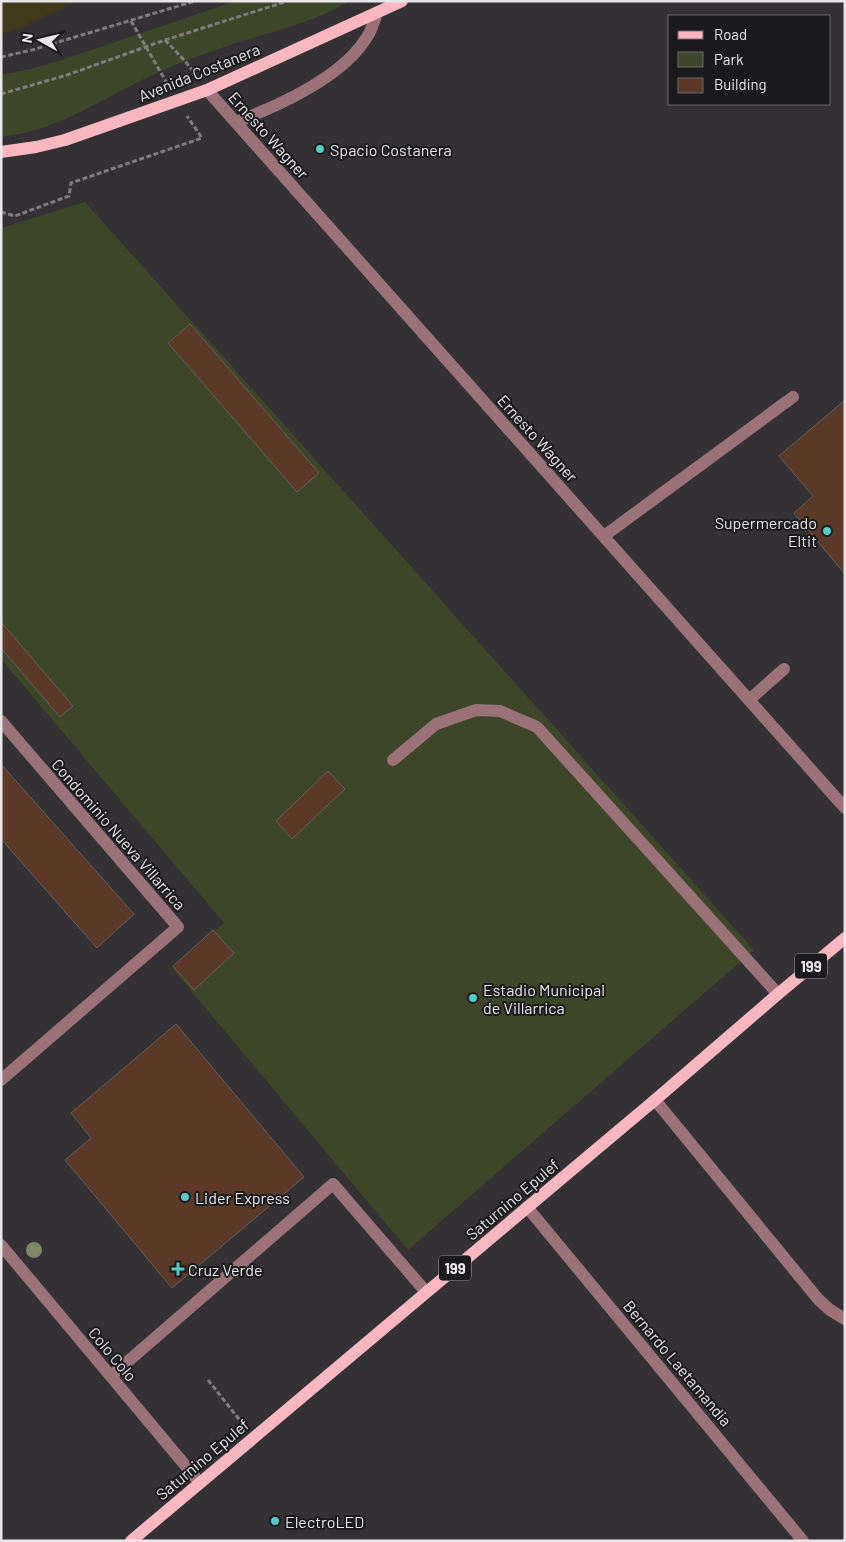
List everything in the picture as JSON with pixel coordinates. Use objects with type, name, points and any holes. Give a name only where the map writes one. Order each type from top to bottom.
[{"type":"main road","name":"Avenida Costanera","points":[[1,152],[36,147],[65,140],[207,90],[402,1]]},
{"type":"main road","name":"Saturnino Epulef","points":[[131,1541],[845,938]]},
{"type":"street","points":[[236,122],[284,102],[326,77],[359,48],[373,25],[377,12]]},
{"type":"street","name":"Ernesto Wagner","points":[[207,90],[845,808]]},
{"type":"street","points":[[604,536],[794,397]]},
{"type":"street","points":[[749,700],[784,669]]},
{"type":"street","points":[[393,760],[436,724],[476,710],[500,711],[537,727],[778,994]]},
{"type":"street","name":"Condominio Nueva Villarrica","points":[[1,721],[178,927],[1,1080]]},
{"type":"street","points":[[655,1100],[818,1299],[830,1310],[845,1318]]},
{"type":"street","points":[[110,1376],[333,1184],[426,1292]]},
{"type":"street","name":"Bernardo Laetamandia","points":[[527,1207],[803,1541]]},
{"type":"street","name":"Colo Colo","points":[[1,1245],[200,1483]]},
{"type":"path","points":[[1,57],[32,50],[195,1]]},
{"type":"path","points":[[1,94],[67,76],[165,40],[288,1]]},
{"type":"path","points":[[165,40],[185,61],[207,90]]},
{"type":"path","points":[[208,1380],[254,1438]]},
{"type":"green space","points":[[236,1],[350,1],[308,21],[221,48],[168,68],[55,123],[19,134],[1,137],[1,75],[62,60]]},
{"type":"green space","points":[[85,202],[754,950],[408,1250],[172,968],[224,923],[1,659],[1,228]]},
{"type":"sand","points":[[1,1],[76,1],[21,28],[1,34]]},
{"type":"building","points":[[190,324],[319,473],[297,492],[168,343]]},
{"type":"building","points":[[845,400],[845,574],[794,513],[813,496],[779,456]]},
{"type":"building","points":[[1,622],[73,706],[60,717],[1,648]]},
{"type":"building","points":[[1,764],[134,914],[97,948],[1,839]]},
{"type":"building","points":[[328,771],[345,789],[292,839],[276,821]]},
{"type":"building","points":[[213,930],[234,953],[194,990],[173,966]]},
{"type":"building","points":[[176,1024],[304,1177],[172,1288],[65,1160],[91,1138],[71,1113]]},
{"type":"place","name":"Spacio Costanera","points":[[320,149]]},
{"type":"place","name":"Supermercado Eltit","points":[[827,531]]},
{"type":"place","name":"Estadio Municipal de Villarrica","points":[[473,998]]},
{"type":"place","name":"Lider Express","points":[[185,1197]]},
{"type":"place","name":"Cruz Verde","points":[[178,1269]]},
{"type":"place","name":"ElectroLED","points":[[275,1521]]}]
